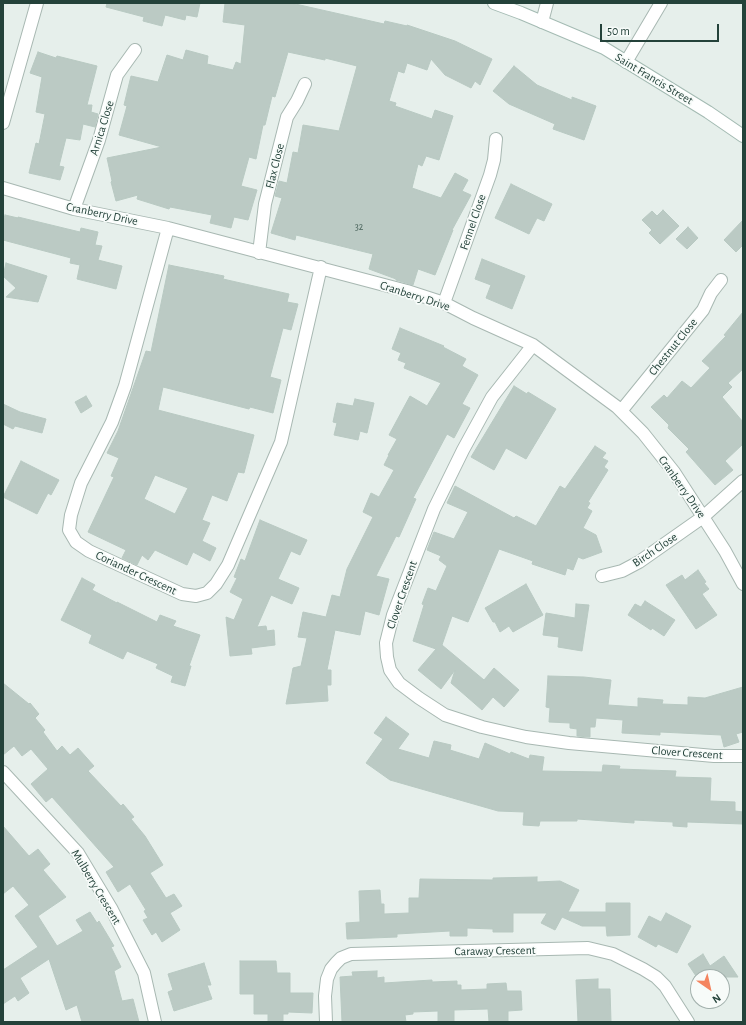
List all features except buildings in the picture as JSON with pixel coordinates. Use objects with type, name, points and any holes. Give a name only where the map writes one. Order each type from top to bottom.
[{"type":"street","points":[[3,123],[36,3]]},
{"type":"street","name":"Saint Francis Street","points":[[494,3],[604,48],[708,112],[743,136]]},
{"type":"street","points":[[542,22],[547,3]]},
{"type":"street","points":[[626,62],[661,3]]},
{"type":"street","name":"Arnica Close","points":[[74,209],[99,140],[117,75],[135,50]]},
{"type":"street","name":"Flax Close","points":[[259,253],[265,204],[287,117],[297,102],[305,84]]},
{"type":"street","name":"Fennel Close","points":[[444,303],[490,175],[494,160],[496,139]]},
{"type":"street","name":"Cranberry Drive","points":[[3,188],[74,209],[168,228],[259,253],[321,267],[407,291],[444,303],[533,345],[621,411],[643,433],[674,472],[726,551],[743,584]]},
{"type":"street","name":"Coriander Crescent","points":[[168,228],[125,386],[112,422],[80,482],[71,515],[69,530],[76,542],[89,551],[182,594],[196,596],[207,593],[216,584],[228,565],[281,442],[321,267]]},
{"type":"street","name":"Chestnut Close","points":[[621,411],[703,310],[711,293],[721,280]]},
{"type":"street","name":"Clover Crescent","points":[[533,345],[492,397],[463,450],[434,509],[393,615],[386,643],[390,670],[399,683],[445,715],[482,727],[526,737],[569,743],[714,756],[743,756]]},
{"type":"street","name":"Birch Close","points":[[602,576],[622,571],[639,562],[703,517],[743,480]]},
{"type":"street","name":"Mulberry Crescent","points":[[3,772],[78,853],[111,908],[144,973],[155,1022]]},
{"type":"street","name":"Caraway Crescent","points":[[326,1022],[325,996],[327,979],[331,969],[336,963],[341,958],[351,954],[588,948],[613,954],[656,977],[665,986],[688,1022]]}]
